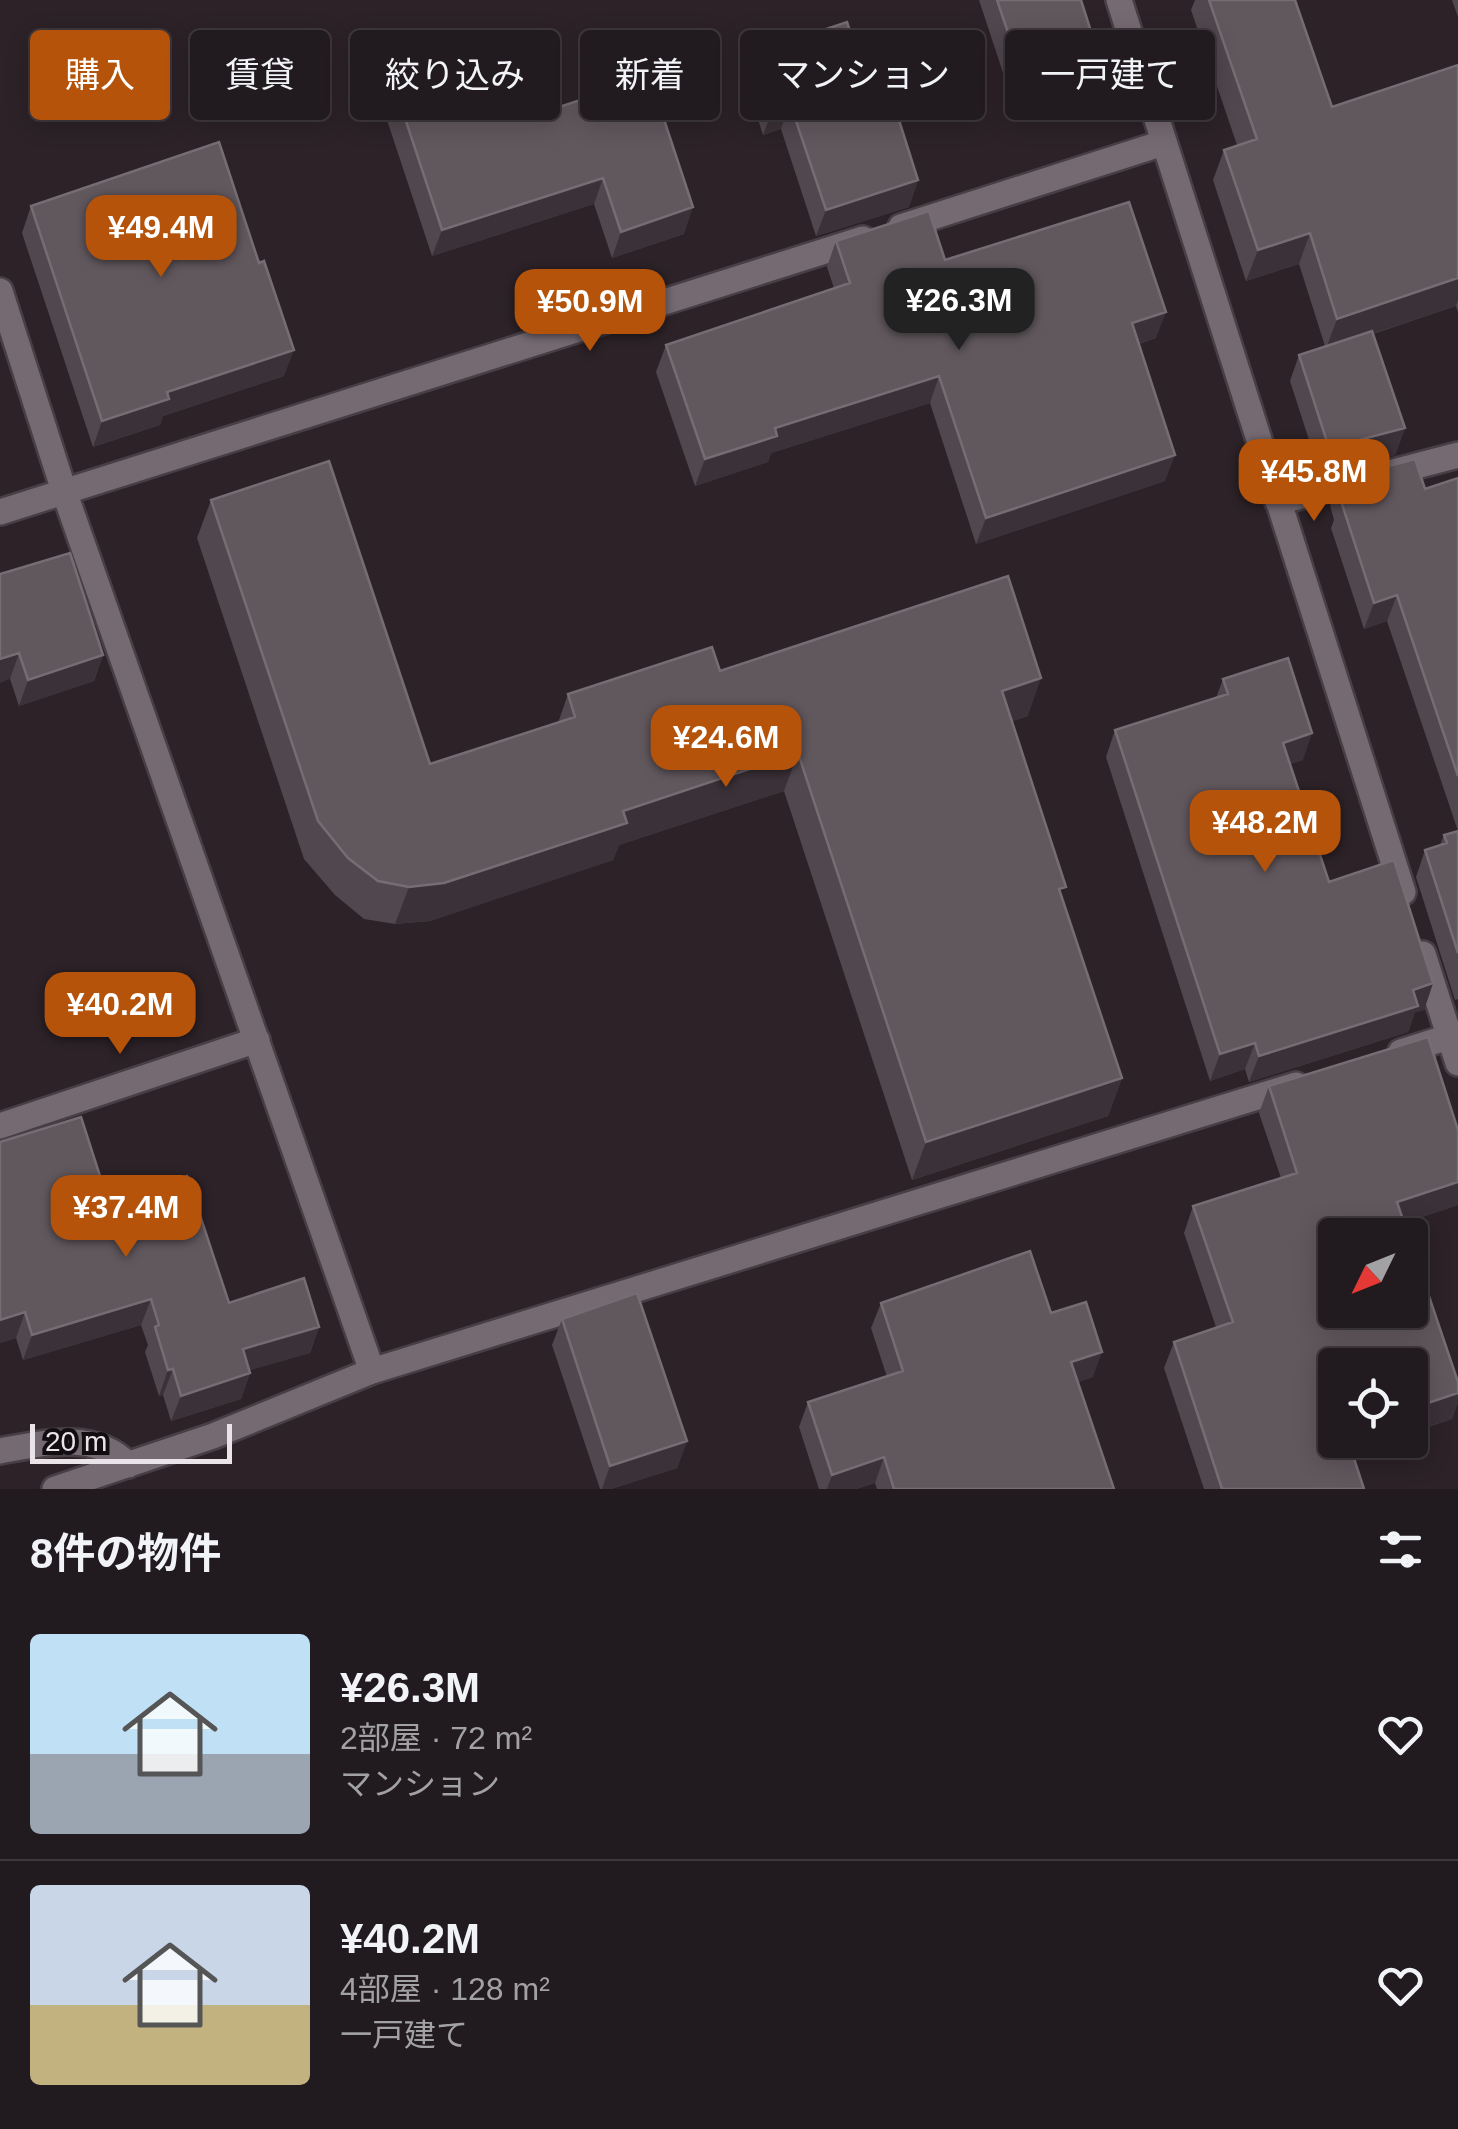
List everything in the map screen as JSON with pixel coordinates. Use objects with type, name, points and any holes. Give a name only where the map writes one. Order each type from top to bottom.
[{"type":"street","points":[[1119,0],[1411,917],[1454,1036],[1458,1063]]},
{"type":"street","points":[[0,512],[1163,144]]},
{"type":"street","points":[[0,291],[64,492],[372,1371]]},
{"type":"street","points":[[1278,502],[1458,455]]},
{"type":"street","points":[[1374,1060],[1454,1036]]},
{"type":"street","points":[[0,1126],[257,1040]]},
{"type":"street","points":[[56,1489],[213,1436],[372,1371],[1317,1078]]},
{"type":"street","points":[[0,1451],[78,1442],[116,1452],[128,1465]]},
{"type":"building","points":[[997,0],[1081,0],[1091,30],[1007,30]]},
{"type":"building","points":[[1209,0],[1295,0],[1332,107],[1458,65],[1458,278],[1337,319],[1310,233],[1258,250],[1224,150],[1257,139]]},
{"type":"building","points":[[847,22],[850,30],[823,30]]},
{"type":"building","points":[[580,100],[580,120],[664,120],[693,207],[621,232],[603,178],[442,230],[406,120],[560,120],[560,107]]},
{"type":"building","points":[[796,120],[899,120],[918,180],[826,210]]},
{"type":"building","points":[[219,142],[259,263],[264,261],[294,350],[167,392],[169,399],[102,421],[31,206]]},
{"type":"building","points":[[1129,202],[1166,312],[1132,323],[1175,455],[986,518],[939,376],[775,428],[777,436],[705,459],[666,345],[850,283],[836,241],[929,211],[945,260]]},
{"type":"building","points":[[1372,331],[1405,428],[1329,448],[1299,355]]},
{"type":"building","points":[[1415,459],[1425,489],[1458,478],[1458,776],[1397,595],[1374,603],[1341,501],[1346,500],[1339,479]]},
{"type":"building","points":[[329,461],[430,764],[575,717],[568,694],[712,647],[720,671],[1008,576],[1041,678],[1002,691],[1066,887],[1059,889],[1122,1078],[926,1142],[798,753],[623,811],[627,823],[444,883],[409,887],[378,881],[348,858],[318,821],[211,500]]},
{"type":"building","points":[[70,553],[103,655],[28,680],[19,653],[0,659],[0,574]]},
{"type":"building","points":[[1288,658],[1312,733],[1283,743],[1329,882],[1394,860],[1433,983],[1413,990],[1418,1006],[1259,1056],[1255,1043],[1220,1054],[1115,730],[1228,694],[1223,679]]},
{"type":"building","points":[[1458,831],[1458,953],[1425,850],[1447,843],[1444,835]]},
{"type":"building","points":[[1428,1037],[1458,1130],[1458,1182],[1397,1202],[1402,1218],[1318,1218],[1318,1328],[1428,1328],[1428,1293],[1458,1382],[1458,1393],[1428,1403],[1428,1348],[1318,1348],[1318,1458],[1354,1458],[1364,1489],[1222,1489],[1174,1342],[1233,1322],[1193,1206],[1297,1173],[1269,1086]]},
{"type":"building","points":[[81,1117],[108,1201],[187,1176],[229,1303],[304,1278],[319,1327],[243,1349],[250,1373],[181,1396],[173,1369],[168,1370],[151,1299],[32,1335],[25,1312],[0,1320],[0,1142]]},
{"type":"building","points":[[1030,1251],[1051,1313],[1086,1302],[1102,1352],[1071,1362],[1114,1489],[894,1489],[884,1457],[832,1475],[808,1402],[903,1371],[881,1303]]},
{"type":"building","points":[[637,1293],[687,1441],[610,1466],[562,1319]]}]
